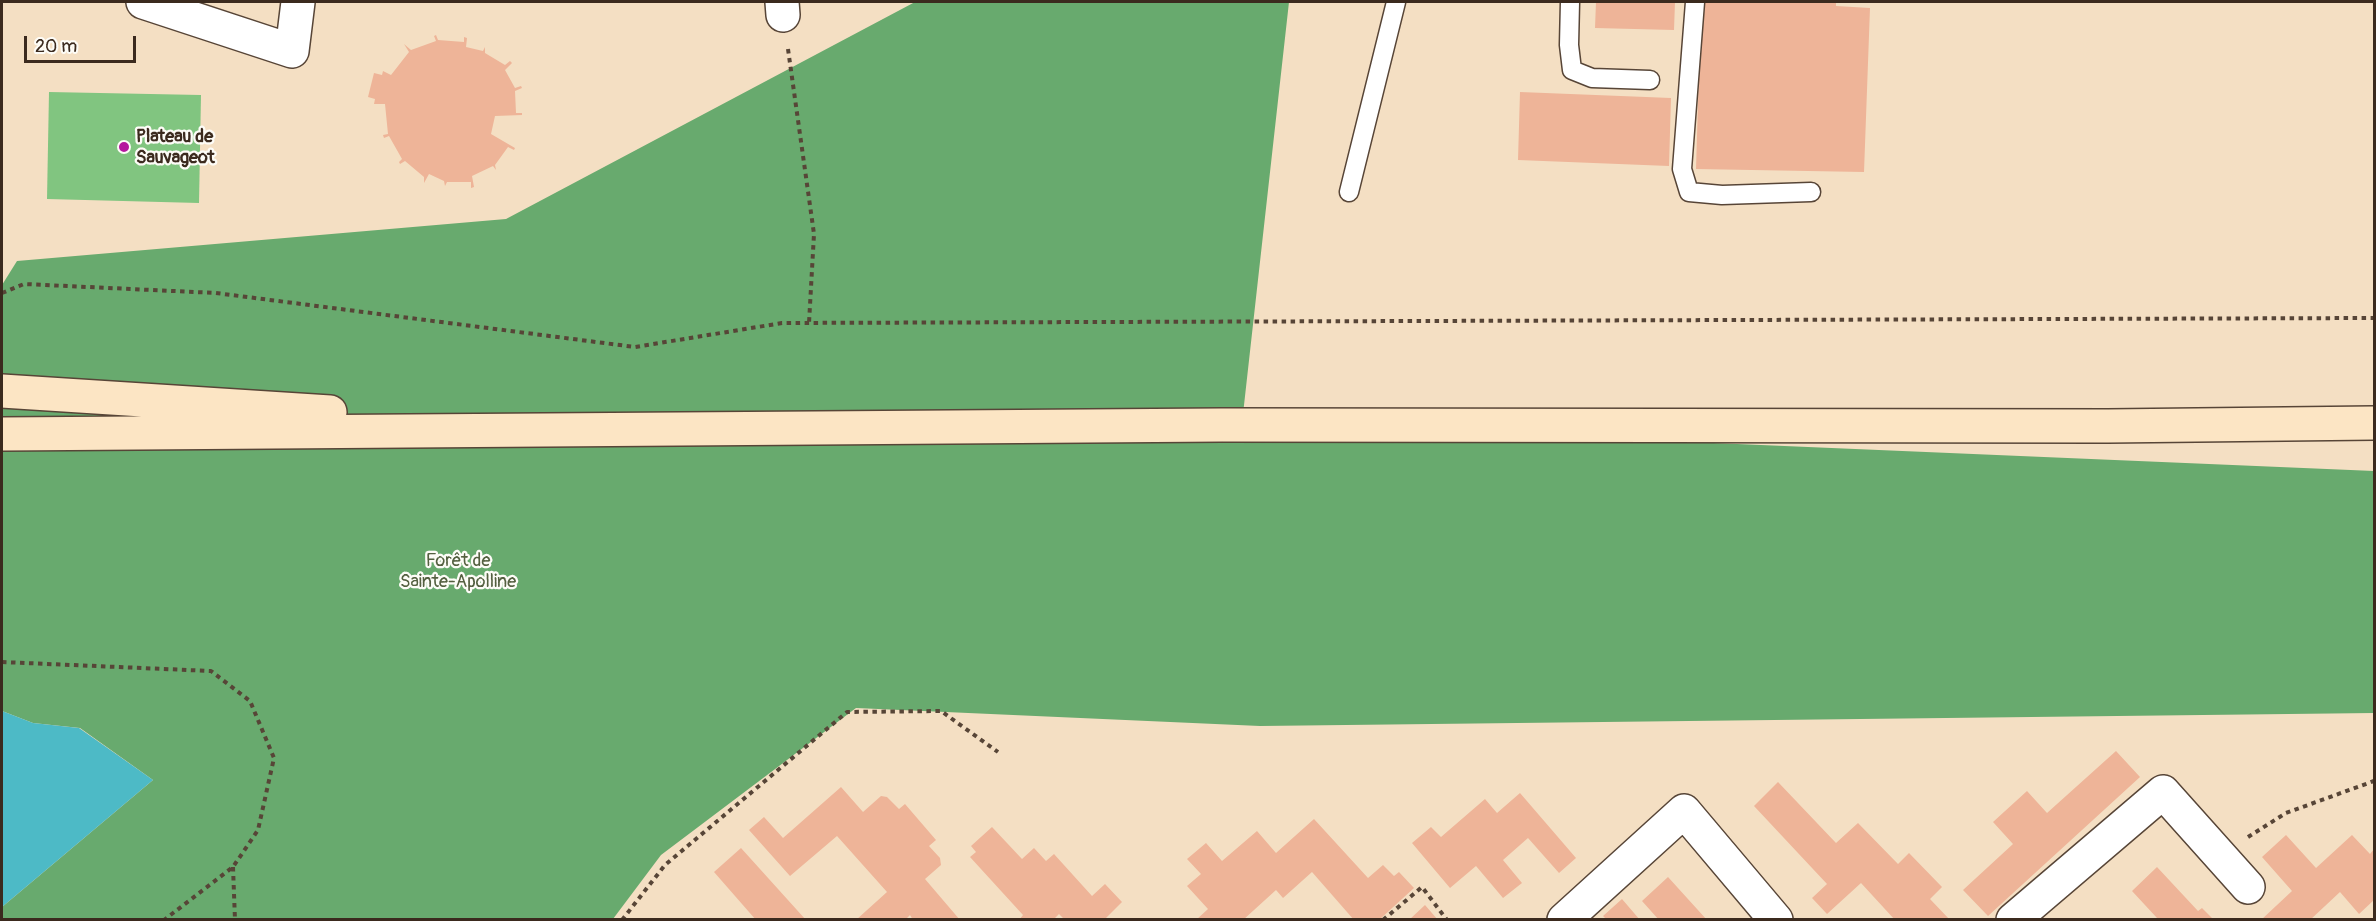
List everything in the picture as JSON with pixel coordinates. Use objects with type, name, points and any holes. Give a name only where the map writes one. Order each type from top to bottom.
[{"type":"main road","points":[[2,391],[610,431]]},
{"type":"main road","points":[[2,434],[1222,425],[2120,426],[2374,423]]},
{"type":"street","points":[[143,2],[292,51],[298,2]]},
{"type":"street","points":[[2013,920],[2163,792],[2248,887]]},
{"type":"street","points":[[1564,920],[1684,811],[1776,920]]},
{"type":"lane","points":[[1349,192],[1396,2]]},
{"type":"lane","points":[[1570,2],[1569,45],[1572,70],[1592,78],[1650,80]]},
{"type":"lane","points":[[1695,2],[1682,169],[1689,192],[1722,195],[1811,192]]},
{"type":"path","points":[[782,8],[814,234],[809,323]]},
{"type":"path","points":[[2,293],[24,284],[216,293],[635,347],[782,323],[2374,318]]},
{"type":"path","points":[[2,662],[211,671],[250,701],[274,758],[258,830],[233,867],[164,920]]},
{"type":"path","points":[[622,920],[665,865],[847,712],[941,711],[998,752]]},
{"type":"path","points":[[2220,854],[2286,813],[2374,781]]},
{"type":"path","points":[[233,867],[235,920]]},
{"type":"path","points":[[1383,920],[1422,887],[1447,920]]},
{"type":"green space","name":"Forêt de Sainte-Apolline","points":[[915,2],[1289,2],[1242,423],[2374,471],[2374,713],[1260,726],[856,708],[661,855],[613,919],[2,919],[2,907],[153,780],[80,728],[33,723],[2,711],[2,285],[17,261],[506,219]]},
{"type":"green space","name":"Plateau de Sauvageot","points":[[49,92],[201,95],[199,203],[47,199]]},
{"type":"water","points":[[2,711],[33,723],[79,728],[153,780],[2,907]]},
{"type":"building","points":[[1596,2],[1675,2],[1674,30],[1595,28]]},
{"type":"building","points":[[1701,2],[1836,2],[1836,6],[1870,8],[1864,172],[1696,169]]},
{"type":"building","points":[[436,35],[438,40],[464,42],[464,37],[467,38],[466,47],[483,51],[485,47],[485,53],[505,65],[510,61],[512,63],[505,70],[515,88],[521,86],[522,88],[515,91],[516,113],[522,113],[522,115],[495,116],[491,134],[515,148],[514,150],[508,147],[495,165],[496,170],[493,166],[472,176],[474,187],[471,188],[471,182],[447,182],[445,186],[444,181],[429,174],[424,183],[424,177],[405,161],[400,164],[402,159],[389,136],[384,138],[383,135],[388,134],[385,104],[374,104],[375,99],[368,97],[374,73],[382,75],[383,71],[391,75],[409,52],[404,44],[411,50],[436,41],[434,36]]},
{"type":"building","points":[[1520,92],[1671,98],[1669,166],[1518,160]]},
{"type":"building","points":[[2116,751],[2140,777],[1988,916],[1963,890],[2013,844],[1993,822],[2027,791],[2047,813]]},
{"type":"building","points":[[1778,782],[1836,843],[1858,823],[1898,864],[1909,853],[1942,887],[1930,899],[1950,920],[1895,920],[1861,883],[1827,914],[1812,898],[1827,884],[1754,806]]},
{"type":"building","points":[[841,787],[863,812],[881,796],[887,797],[899,809],[905,804],[936,840],[929,846],[940,858],[941,865],[925,879],[960,920],[913,920],[910,915],[905,920],[856,920],[887,892],[837,836],[790,876],[749,830],[764,817],[783,838]]},
{"type":"building","points":[[1520,793],[1576,858],[1559,873],[1528,838],[1503,860],[1522,883],[1503,898],[1476,866],[1450,888],[1412,843],[1431,827],[1441,837],[1485,799],[1497,813]]},
{"type":"building","points":[[1314,819],[1368,878],[1383,865],[1394,876],[1399,872],[1414,888],[1379,920],[1354,920],[1312,872],[1283,898],[1276,890],[1243,920],[1196,920],[1208,909],[1187,886],[1201,874],[1187,859],[1206,843],[1222,861],[1257,831],[1276,853]]},
{"type":"building","points":[[992,827],[1022,859],[1034,848],[1046,861],[1054,854],[1092,896],[1105,884],[1122,902],[1104,920],[1065,920],[1059,914],[1053,920],[1019,920],[1023,915],[970,857],[976,852],[971,846]]},
{"type":"building","points":[[2286,835],[2316,868],[2352,835],[2370,854],[2374,849],[2374,900],[2359,914],[2340,892],[2310,920],[2261,920],[2292,891],[2262,857]]},
{"type":"building","points":[[741,848],[806,920],[756,920],[714,872]]},
{"type":"building","points":[[2157,867],[2198,911],[2202,908],[2214,920],[2155,920],[2157,918],[2132,891]]},
{"type":"building","points":[[1668,877],[1707,920],[1659,920],[1642,901]]},
{"type":"building","points":[[1622,899],[1640,920],[1607,920],[1603,916]]},
{"type":"building","points":[[1425,905],[1438,920],[1409,920]]},
{"type":"place","name":"Plateau de Sauvageot","points":[[124,147]]}]
